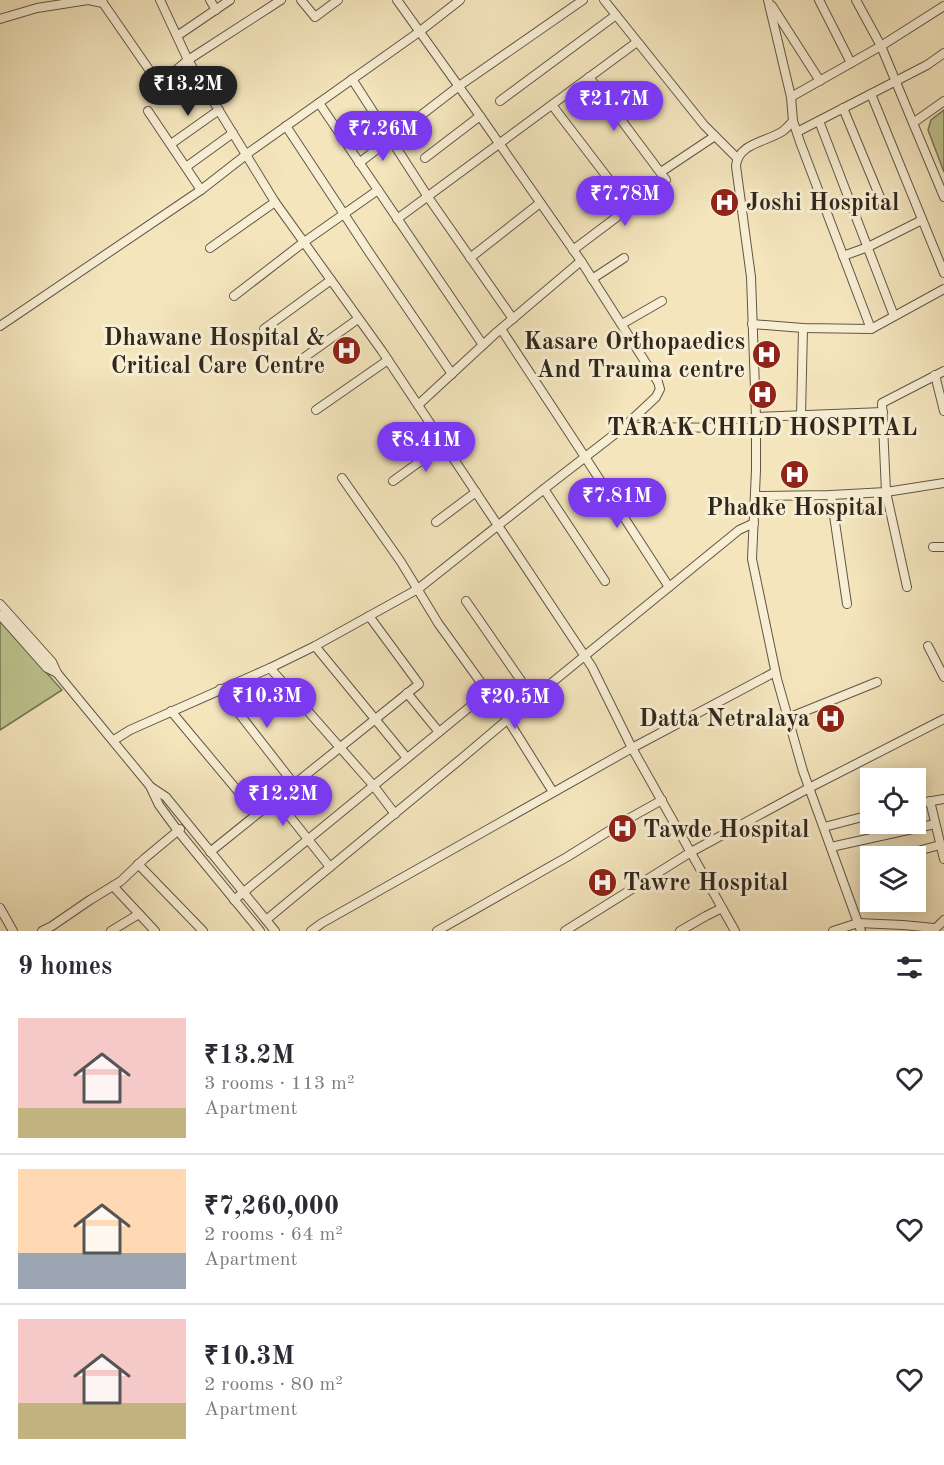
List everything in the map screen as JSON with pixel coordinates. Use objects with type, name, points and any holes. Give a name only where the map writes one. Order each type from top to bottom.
[{"type":"street","points":[[0,19],[35,4],[88,0],[102,2],[159,84],[188,60],[281,0]]},
{"type":"street","points":[[160,0],[188,60],[275,202],[388,360],[592,667],[633,748],[735,931]]},
{"type":"street","points":[[210,0],[216,10]]},
{"type":"street","points":[[177,36],[230,0]]},
{"type":"street","points":[[301,0],[315,17],[338,0]]},
{"type":"street","points":[[114,740],[130,730],[315,646],[418,589],[624,426],[656,397],[660,389],[658,382],[581,261],[397,0]]},
{"type":"street","points":[[0,326],[201,190],[246,154],[420,32],[460,0]]},
{"type":"street","points":[[359,163],[459,86],[584,0]]},
{"type":"street","points":[[604,0],[704,125],[737,158]]},
{"type":"street","points":[[819,0],[851,63]]},
{"type":"street","points":[[856,0],[881,46],[944,197]]},
{"type":"street","points":[[769,1],[820,81]]},
{"type":"street","points":[[769,1],[793,121],[871,329]]},
{"type":"street","points":[[790,97],[881,46],[944,6]]},
{"type":"street","points":[[500,101],[616,15]]},
{"type":"street","points":[[397,219],[637,42]]},
{"type":"street","points":[[797,132],[927,65],[944,53]]},
{"type":"street","points":[[573,250],[666,179],[589,77]]},
{"type":"street","points":[[352,79],[428,197],[513,319]]},
{"type":"street","points":[[871,94],[944,273]]},
{"type":"street","points":[[913,123],[944,101]]},
{"type":"street","points":[[319,103],[483,345]]},
{"type":"street","points":[[552,105],[630,207]]},
{"type":"street","points":[[843,108],[882,202]]},
{"type":"street","points":[[171,144],[219,110]]},
{"type":"street","points":[[148,111],[201,190]]},
{"type":"street","points":[[426,158],[480,116]]},
{"type":"street","points":[[793,121],[783,131],[746,148],[737,158],[736,166],[751,277],[756,417],[752,559],[775,672],[788,718],[809,788],[860,927]]},
{"type":"street","points":[[819,121],[894,316]]},
{"type":"street","points":[[286,126],[452,374]]},
{"type":"street","points":[[186,167],[233,133]]},
{"type":"street","points":[[660,172],[715,136]]},
{"type":"street","points":[[234,296],[304,242],[378,190]]},
{"type":"street","points":[[210,248],[275,202]]},
{"type":"street","points":[[470,258],[540,203]]},
{"type":"street","points":[[843,256],[868,247],[922,220]]},
{"type":"street","points":[[592,279],[624,258]]},
{"type":"street","points":[[418,405],[501,329],[581,261]]},
{"type":"street","points":[[264,330],[331,280]]},
{"type":"street","points":[[752,324],[803,328],[871,329],[944,289]]},
{"type":"street","points":[[622,324],[662,301]]},
{"type":"street","points":[[288,369],[358,319]]},
{"type":"street","points":[[801,415],[803,328]]},
{"type":"street","points":[[501,329],[669,587]]},
{"type":"street","points":[[316,410],[388,360]]},
{"type":"street","points":[[907,587],[886,492],[882,403],[944,371]]},
{"type":"street","points":[[935,375],[944,411]]},
{"type":"street","points":[[756,417],[883,412]]},
{"type":"street","points":[[624,426],[756,428]]},
{"type":"street","points":[[393,481],[444,444]]},
{"type":"street","points":[[342,478],[401,562],[438,622],[508,720],[554,792]]},
{"type":"street","points":[[755,496],[886,492],[944,483]]},
{"type":"street","points":[[544,489],[604,581]]},
{"type":"street","points":[[436,522],[476,492]]},
{"type":"street","points":[[831,495],[847,604]]},
{"type":"street","points":[[266,920],[739,530],[754,523]]},
{"type":"street","points":[[933,547],[944,547]]},
{"type":"street","points":[[466,601],[533,698]]},
{"type":"street","points":[[0,604],[52,662],[57,673],[150,786],[159,805],[178,831],[260,931]]},
{"type":"street","points":[[0,615],[47,668],[57,673]]},
{"type":"street","points":[[210,852],[419,684],[369,616]]},
{"type":"street","points":[[315,646],[407,758]]},
{"type":"street","points":[[928,646],[944,677]]},
{"type":"street","points":[[270,668],[373,785],[395,814]]},
{"type":"street","points":[[311,931],[554,792],[775,672]]},
{"type":"street","points":[[788,718],[877,682]]},
{"type":"street","points":[[220,689],[294,784]]},
{"type":"street","points":[[234,900],[488,692]]},
{"type":"street","points":[[407,693],[439,732]]},
{"type":"street","points":[[171,711],[257,814]]},
{"type":"street","points":[[566,931],[691,852],[944,719]]},
{"type":"street","points":[[150,786],[166,797],[275,931]]},
{"type":"street","points":[[276,799],[330,867]]},
{"type":"street","points":[[926,802],[944,799]]},
{"type":"street","points":[[436,931],[662,800]]},
{"type":"street","points":[[930,801],[944,859]]},
{"type":"street","points":[[824,827],[860,818]]},
{"type":"street","points":[[42,931],[121,881],[187,823]]},
{"type":"street","points":[[831,847],[935,824]]},
{"type":"street","points":[[926,849],[940,845]]},
{"type":"street","points":[[138,864],[203,931]]},
{"type":"street","points":[[113,886],[155,931]]},
{"type":"street","points":[[0,908],[13,931]]},
{"type":"street","points":[[680,931],[722,908]]},
{"type":"street","points":[[111,931],[139,914]]},
{"type":"street","points":[[833,931],[860,927],[911,925],[934,930],[944,920]]},
{"type":"green space","points":[[944,110],[944,172],[928,130],[931,120]]},
{"type":"green space","points":[[0,621],[62,690],[0,730]]},
{"type":"place","name":"Joshi Hospital","points":[[725,202]]},
{"type":"place","name":"Dhawane Hospital & Critical Care Centre","points":[[346,351]]},
{"type":"place","name":"Kasare Orthopaedics And Trauma centre","points":[[766,355]]},
{"type":"place","name":"TARAK CHILD HOSPITAL","points":[[762,394]]},
{"type":"place","name":"Phadke Hospital","points":[[795,474]]},
{"type":"place","name":"Datta Netralaya","points":[[831,718]]},
{"type":"place","name":"Tawde Hospital","points":[[622,829]]},
{"type":"place","name":"Tawre Hospital","points":[[602,882]]}]
